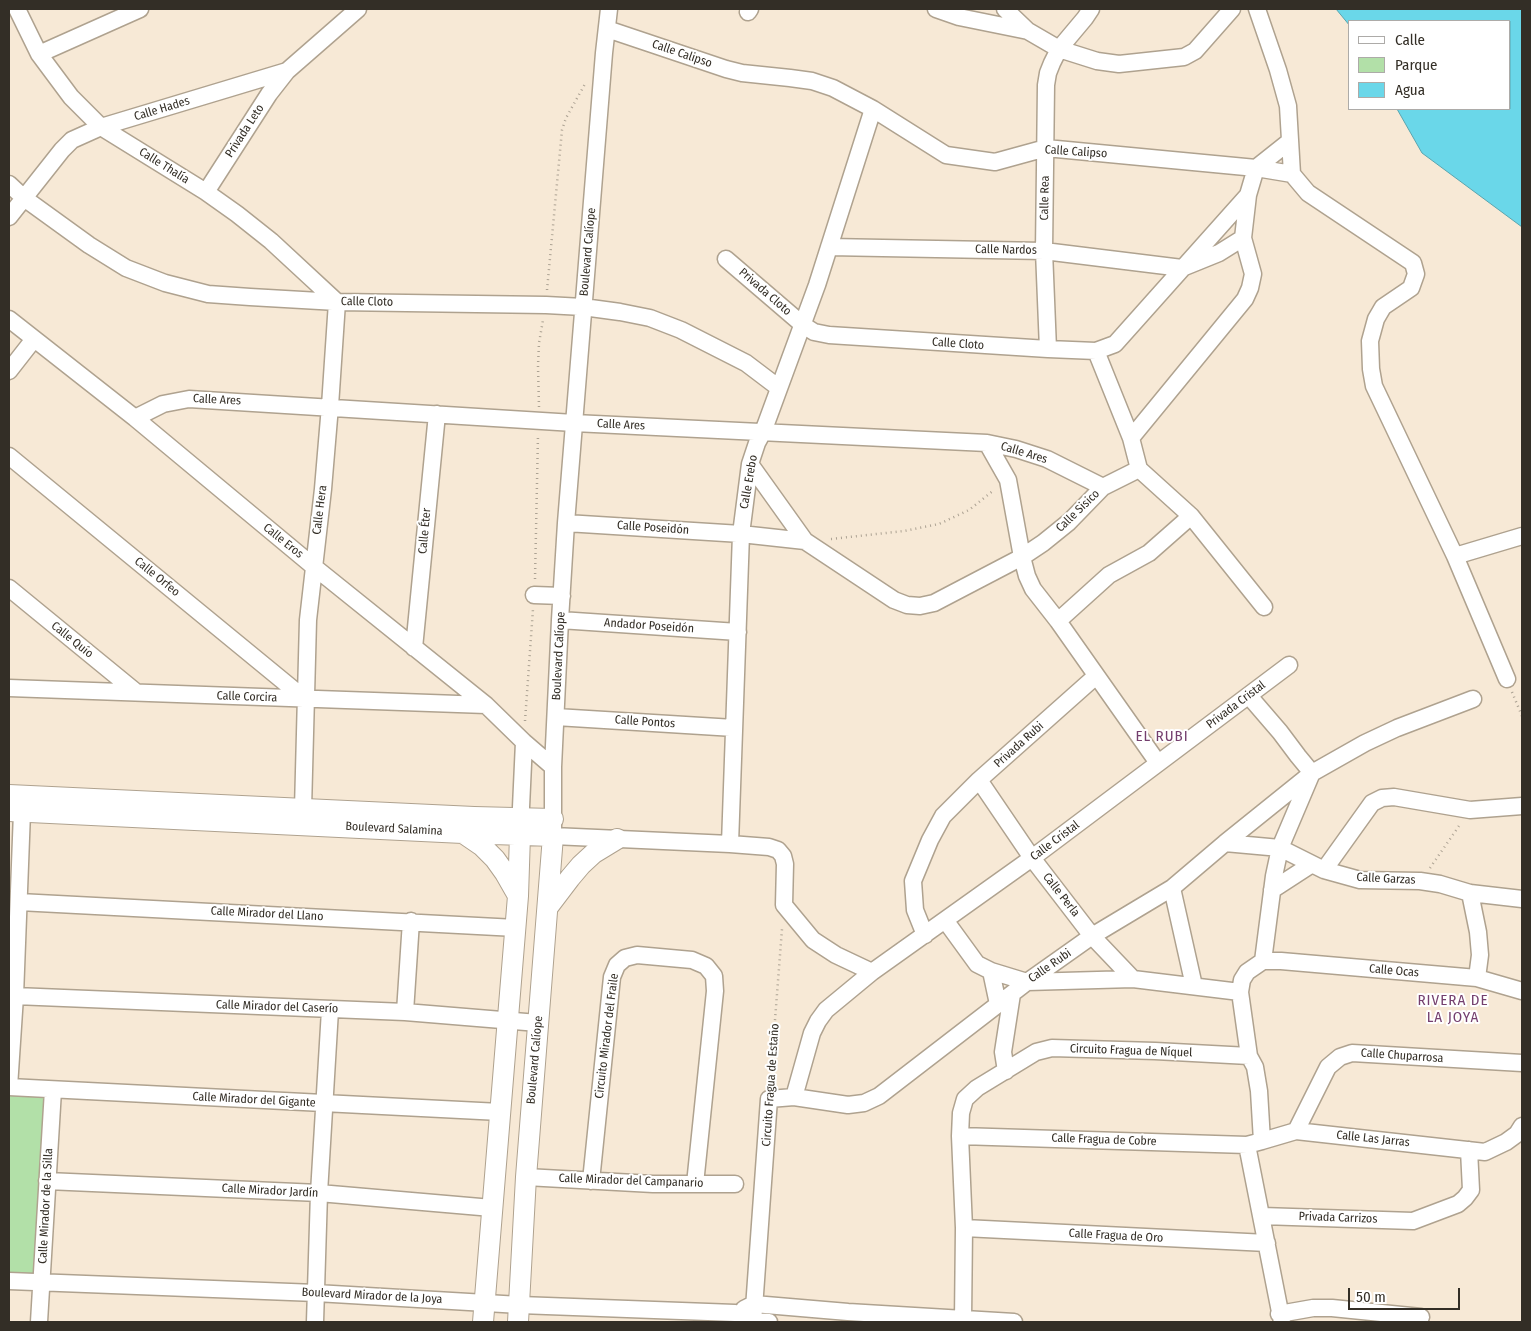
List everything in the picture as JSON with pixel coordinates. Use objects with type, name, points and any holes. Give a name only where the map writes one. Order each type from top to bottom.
[{"type":"street","name":"Calle Thalía","points":[[17,9],[39,54],[71,97],[101,127],[206,192],[237,214],[271,241],[337,302]]},
{"type":"street","points":[[39,54],[140,9]]},
{"type":"street","name":"Calle Hades","points":[[9,217],[67,145],[79,137],[101,127],[287,71],[358,9]]},
{"type":"street","name":"Boulevard Calíope","points":[[519,1313],[526,1177],[553,827],[553,768],[566,522],[609,9]]},
{"type":"street","points":[[936,9],[960,13],[1028,31]]},
{"type":"street","points":[[1005,9],[1028,31],[1059,49],[1097,61],[1119,64],[1184,57],[1194,51],[1229,12]]},
{"type":"street","name":"Calle Rea","points":[[1048,349],[1044,251],[1046,85],[1052,63],[1059,49],[1086,18],[1091,9]]},
{"type":"street","points":[[1210,9],[1229,12]]},
{"type":"street","points":[[1257,9],[1288,106],[1292,174],[1308,193],[1413,263],[1416,274],[1410,288],[1383,307],[1376,320],[1370,341],[1371,370],[1374,386],[1455,556],[1507,678]]},
{"type":"street","name":"Calle Calipso","points":[[607,29],[726,70],[812,81],[833,88],[873,109],[946,155],[995,162],[1046,148],[1256,168],[1292,174]]},
{"type":"street","name":"Privada Leto","points":[[206,192],[269,94],[287,71]]},
{"type":"street","name":"Calle Erebo","points":[[730,844],[741,534],[750,464],[803,325],[873,109]]},
{"type":"street","points":[[1130,438],[1245,299],[1253,274],[1242,238],[1248,195],[1256,168],[1290,141]]},
{"type":"street","name":"Calle Cloto","points":[[9,184],[24,198],[88,245],[126,268],[165,283],[208,294],[337,302],[546,305],[584,307],[620,312],[650,318],[681,330],[746,363],[779,388]]},
{"type":"street","points":[[1182,268],[1248,195]]},
{"type":"street","points":[[1182,268],[1219,253],[1242,238]]},
{"type":"street","name":"Calle Nardos","points":[[829,246],[1044,251],[1182,268]]},
{"type":"street","name":"Privada Cloto","points":[[726,259],[803,325]]},
{"type":"street","name":"Calle Cloto","points":[[803,325],[814,332],[830,335],[1096,351],[1115,344],[1182,268]]},
{"type":"street","name":"Calle Hera","points":[[303,809],[308,620],[323,489],[337,302]]},
{"type":"street","name":"Calle Eros","points":[[9,319],[135,418],[313,566],[486,705],[553,768]]},
{"type":"street","points":[[9,371],[34,340]]},
{"type":"street","points":[[1096,351],[1130,438],[1139,469],[1191,516],[1264,608]]},
{"type":"street","name":"Calle Ares","points":[[135,418],[163,404],[189,399],[330,406],[574,423],[987,443],[1016,449],[1047,459],[1102,487]]},
{"type":"street","name":"Calle Éter","points":[[414,648],[436,414]]},
{"type":"street","points":[[987,443],[1008,480],[1026,576],[1033,589],[1058,621],[1158,763]]},
{"type":"street","name":"Calle Orfeo","points":[[9,456],[305,699]]},
{"type":"street","points":[[750,464],[805,541]]},
{"type":"street","name":"Calle Sisico","points":[[805,541],[894,600],[907,605],[920,606],[934,603],[1022,557],[1070,522],[1102,487],[1139,469]]},
{"type":"street","points":[[1058,621],[1109,576],[1149,553],[1191,516]]},
{"type":"street","name":"Calle Poseidón","points":[[566,522],[741,534],[805,541]]},
{"type":"street","points":[[1455,556],[1522,536]]},
{"type":"street","name":"Calle Quío","points":[[9,588],[136,692]]},
{"type":"street","points":[[534,594],[562,596]]},
{"type":"street","name":"Andador Poseidón","points":[[560,620],[738,632]]},
{"type":"street","name":"Privada Cristal","points":[[1158,763],[1289,665]]},
{"type":"street","name":"Privada Rubi","points":[[924,935],[915,910],[913,882],[930,840],[943,816],[979,780],[1096,676]]},
{"type":"street","name":"Calle Corcira","points":[[9,688],[486,705]]},
{"type":"street","points":[[1249,696],[1312,773],[1280,848],[1272,890],[1263,961],[1247,972],[1242,980],[1240,992],[1249,1056],[1255,1067],[1260,1091],[1255,1143],[1262,1216],[1280,1318],[1313,1308],[1421,1316]]},
{"type":"street","name":"Calle Rubi","points":[[769,1099],[794,1097],[848,1105],[864,1103],[879,1096],[1027,982],[1092,936],[1172,888],[1225,842],[1312,773],[1366,743],[1398,728],[1473,698]]},
{"type":"street","name":"Calle Pontos","points":[[556,717],[734,728]]},
{"type":"street","points":[[484,1312],[516,928],[524,742]]},
{"type":"street","name":"Calle Cristal","points":[[794,1097],[812,1033],[826,1010],[872,972],[1032,858],[1158,763]]},
{"type":"street","name":"Calle Perla","points":[[979,780],[1032,858],[1092,936],[1133,979]]},
{"type":"street","name":"Boulevard Salamina","points":[[9,795],[303,809],[520,827],[553,827],[617,839],[769,847],[778,850],[783,856],[785,864],[784,906]]},
{"type":"street","points":[[1272,890],[1318,867],[1372,802],[1382,798],[1394,797],[1470,810],[1522,806]]},
{"type":"street","points":[[9,1087],[19,902],[16,812]]},
{"type":"street","name":"Boulevard Salamina","points":[[16,812],[463,833],[520,827]]},
{"type":"street","points":[[463,833],[482,846],[495,859],[505,872],[518,896]]},
{"type":"street","points":[[548,907],[581,865],[594,853],[617,839]]},
{"type":"street","name":"Calle Garzas","points":[[1225,842],[1280,848],[1318,867],[1360,880],[1420,881],[1440,884],[1470,893],[1522,899]]},
{"type":"street","points":[[1172,888],[1194,986]]},
{"type":"street","points":[[1470,893],[1478,932],[1480,955],[1477,978]]},
{"type":"street","name":"Calle Mirador del Llano","points":[[19,902],[411,921],[516,928]]},
{"type":"street","points":[[784,906],[813,940],[836,955],[872,972]]},
{"type":"street","points":[[945,920],[977,964],[991,971],[1027,982],[1133,979],[1240,992]]},
{"type":"street","points":[[405,1012],[411,921]]},
{"type":"street","name":"Circuito Mirador del Fraile","points":[[590,1181],[612,977],[617,966],[625,958],[637,956],[692,960],[706,966],[714,976],[715,991],[696,1184]]},
{"type":"street","name":"Calle Ocas","points":[[1263,961],[1477,978],[1522,992]]},
{"type":"street","points":[[991,971],[998,1004]]},
{"type":"street","points":[[1006,1070],[1003,1052],[1012,994]]},
{"type":"street","name":"Calle Mirador del Caserío","points":[[15,996],[405,1012],[538,1023]]},
{"type":"street","points":[[315,1322],[319,1193],[330,1010]]},
{"type":"street","name":"Circuito Fragua de Níquel","points":[[963,1320],[964,1228],[960,1136],[961,1113],[966,1098],[977,1088],[1036,1052],[1052,1048],[1249,1056]]},
{"type":"street","name":"Calle Chuparrosa","points":[[1296,1131],[1328,1067],[1340,1058],[1352,1053],[1522,1063]]},
{"type":"street","name":"Calle Mirador del Gigante","points":[[9,1087],[500,1112]]},
{"type":"street","name":"Calle Mirador de la Silla","points":[[39,1322],[53,1090]]},
{"type":"street","name":"Circuito Fragua de Estaño","points":[[758,1322],[754,1304],[769,1099]]},
{"type":"street","points":[[1477,1151],[1506,1142],[1517,1134],[1522,1126]]},
{"type":"street","name":"Calle Las Jarras","points":[[1255,1143],[1296,1131],[1477,1151]]},
{"type":"street","name":"Calle Fragua de Cobre","points":[[960,1136],[1255,1143]]},
{"type":"street","name":"Privada Carrizos","points":[[1262,1216],[1413,1221],[1458,1204],[1465,1198],[1471,1190],[1477,1151]]},
{"type":"street","name":"Calle Mirador del Campanario","points":[[526,1177],[590,1181],[735,1184]]},
{"type":"street","name":"Calle Mirador Jardín","points":[[47,1181],[319,1193],[492,1208]]},
{"type":"street","name":"Calle Fragua de Oro","points":[[964,1228],[1267,1243]]},
{"type":"street","name":"Boulevard Mirador de la Joya","points":[[9,1281],[316,1293],[484,1312],[735,1313],[758,1322]]},
{"type":"street","points":[[754,1304],[963,1320],[1014,1322]]},
{"type":"street","name":"Boulevard Mirador de la Joya","points":[[735,1313],[754,1304]]},
{"type":"path","points":[[524,742],[534,594],[539,421],[539,343],[546,305],[562,130],[566,118],[586,84]]},
{"type":"path","points":[[805,541],[904,531],[939,524],[969,510],[1008,480]]},
{"type":"path","points":[[1507,678],[1522,716]]},
{"type":"path","points":[[1420,881],[1470,810]]},
{"type":"path","name":"Circuito Fragua de Estaño","points":[[769,1099],[784,906]]},
{"type":"green space","points":[[9,1085],[49,1087],[40,1282],[9,1282]]},
{"type":"water","points":[[1336,9],[1522,9],[1522,227],[1422,153],[1398,110],[1511,110],[1511,20],[1348,20],[1348,24]]},
{"type":"district","name":"EL RUBI","points":[[1162,737]]},
{"type":"district","name":"RIVERA DE LA JOYA","points":[[1453,1010]]}]
